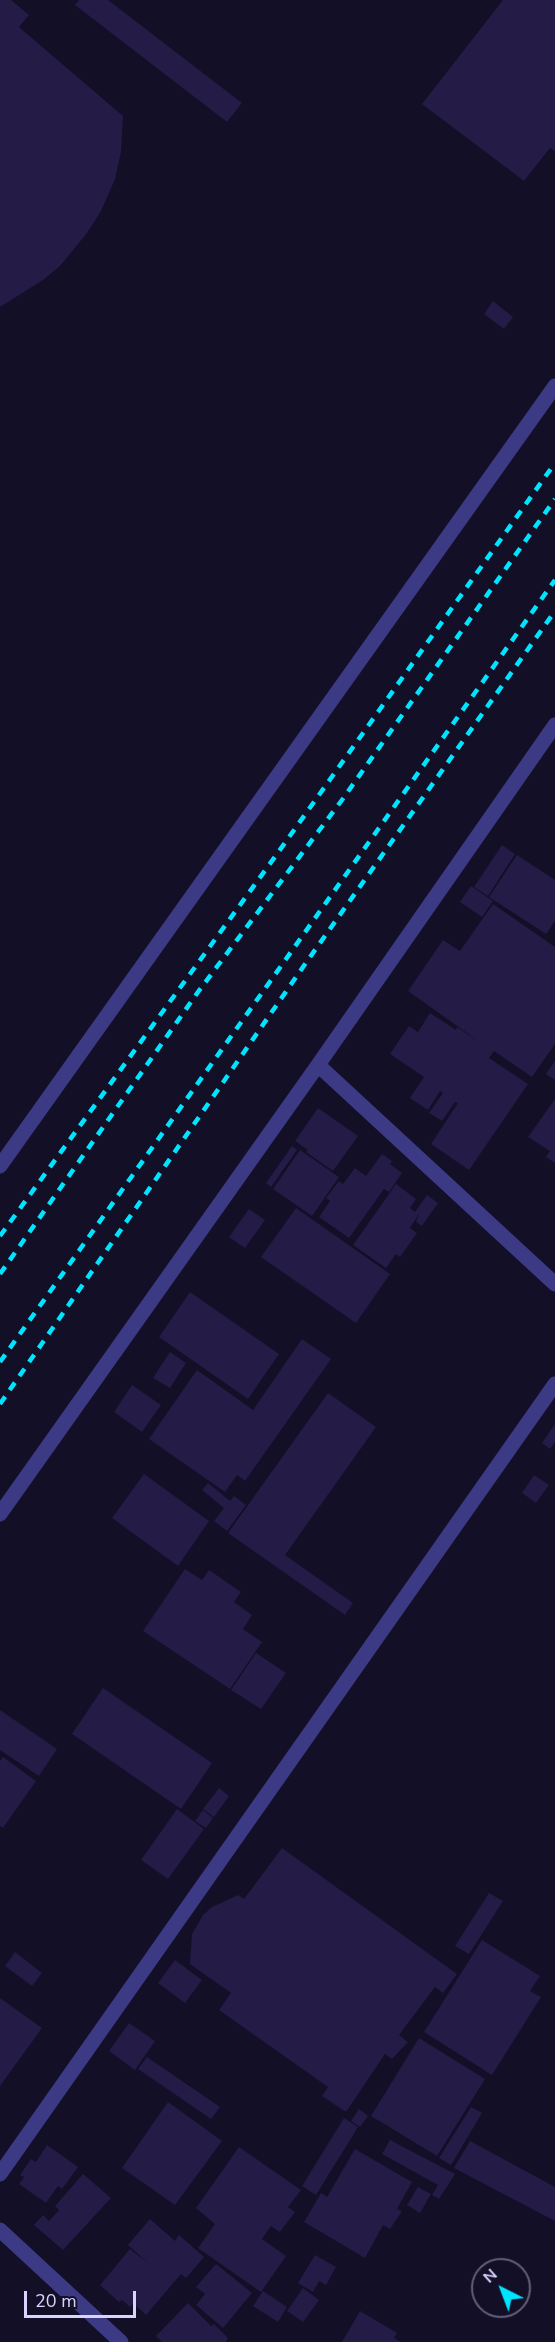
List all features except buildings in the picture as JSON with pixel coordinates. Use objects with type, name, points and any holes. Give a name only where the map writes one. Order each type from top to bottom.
[{"type":"street","points":[[0,1166],[555,386]]},
{"type":"street","points":[[0,1514],[318,1065],[555,724]]},
{"type":"street","points":[[318,1065],[555,1284]]},
{"type":"street","points":[[0,2174],[555,1384]]},
{"type":"street","points":[[0,2230],[121,2342]]},
{"type":"railway","points":[[0,1236],[277,854],[555,463]]},
{"type":"railway","points":[[0,1274],[198,992],[342,800],[555,499]]},
{"type":"railway","points":[[0,1362],[555,580]]},
{"type":"railway","points":[[0,1404],[303,967],[555,611]]}]
